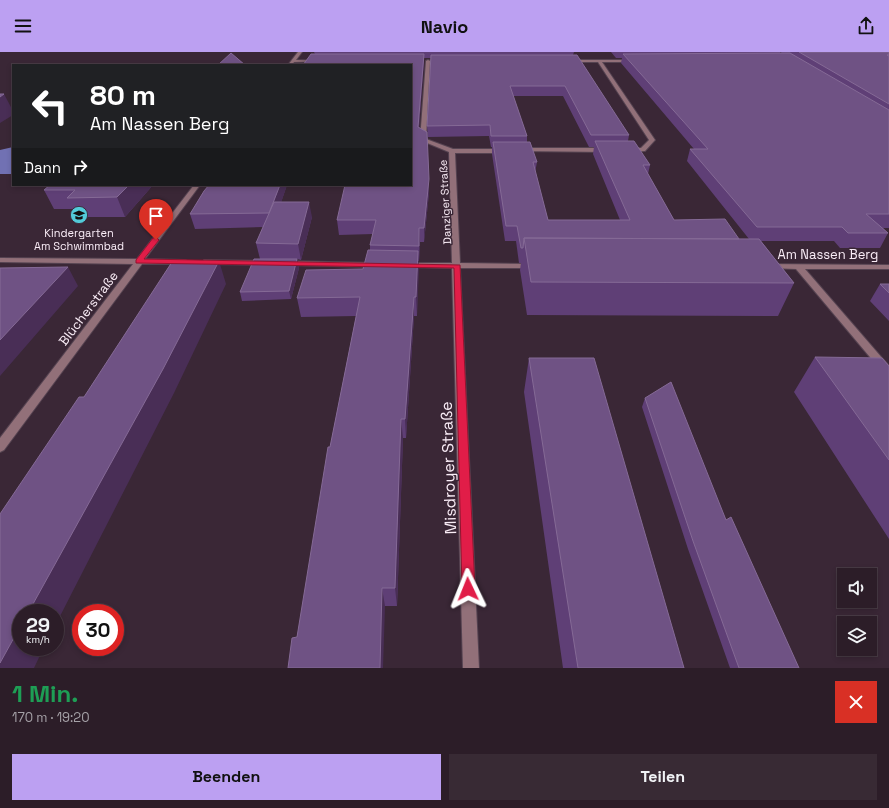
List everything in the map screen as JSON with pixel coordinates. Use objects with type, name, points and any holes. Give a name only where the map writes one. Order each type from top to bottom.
[{"type":"street","points":[[291,63],[300,52]]},
{"type":"street","points":[[291,63],[323,61]]},
{"type":"street","points":[[421,61],[436,61]]},
{"type":"street","name":"Danziger Straße","points":[[428,61],[423,140],[452,151],[458,266]]},
{"type":"street","points":[[561,61],[638,61]]},
{"type":"street","points":[[599,61],[652,140],[643,150],[619,150]]},
{"type":"street","points":[[452,151],[508,150]]},
{"type":"street","points":[[516,150],[611,150]]},
{"type":"street","name":"Blücherstraße","points":[[0,447],[196,186]]},
{"type":"street","points":[[0,260],[545,266]]},
{"type":"street","name":"Misdroyer Straße","points":[[458,266],[471,668]]},
{"type":"street","name":"Am Nassen Berg","points":[[758,266],[889,267]]},
{"type":"street","points":[[798,266],[889,373]]},
{"type":"water","points":[[12,147],[12,174],[0,174],[0,150]]},
{"type":"building","points":[[799,52],[889,52],[889,55],[887,55],[889,56],[889,104]]},
{"type":"building","points":[[231,53],[244,64],[219,64]]},
{"type":"building","points":[[790,53],[889,110],[889,214],[866,214],[888,233],[848,233],[842,227],[757,227],[690,149],[708,149],[623,54]]},
{"type":"building","points":[[311,54],[424,54],[418,127],[427,132],[429,179],[424,228],[419,228],[419,246],[370,245],[376,220],[337,220],[345,186],[412,186],[412,64],[304,64]]},
{"type":"building","points":[[431,55],[577,55],[629,135],[591,135],[565,86],[510,86],[527,136],[491,136],[490,125],[427,126]]},
{"type":"building","points":[[595,141],[634,141],[650,165],[643,165],[674,220],[725,219],[739,239],[524,238],[523,248],[521,248],[517,226],[506,226],[493,142],[530,142],[537,162],[533,162],[548,220],[630,220]]},
{"type":"building","points":[[49,186],[128,186],[117,197],[67,198],[75,190],[44,190]]},
{"type":"building","points":[[208,186],[280,186],[269,213],[190,214]]},
{"type":"building","points":[[274,202],[309,202],[298,244],[256,243]]},
{"type":"building","points":[[524,238],[759,239],[794,283],[531,282]]},
{"type":"building","points":[[368,250],[418,251],[416,297],[414,297],[405,419],[401,419],[395,588],[382,588],[380,668],[288,668],[292,638],[297,637],[328,447],[330,447],[360,297],[297,298],[306,270],[363,269]]},
{"type":"building","points":[[254,259],[297,259],[289,291],[240,292]]},
{"type":"building","points":[[219,261],[163,369],[33,604],[12,604],[12,641],[0,663],[0,514],[79,397],[84,397],[172,262]]},
{"type":"building","points":[[68,267],[0,340],[0,268]]},
{"type":"building","points":[[880,284],[889,284],[889,293]]},
{"type":"building","points":[[815,357],[882,358],[889,366],[889,460]]},
{"type":"building","points":[[529,358],[594,358],[684,668],[578,668]]},
{"type":"building","points":[[671,382],[726,520],[731,517],[799,668],[739,668],[693,541],[645,398]]},
{"type":"place","name":"Kindergarten Am Schwimmbad","points":[[79,215]]},
{"type":"route","points":[[156,240],[139,261],[458,266],[468,589]]}]
